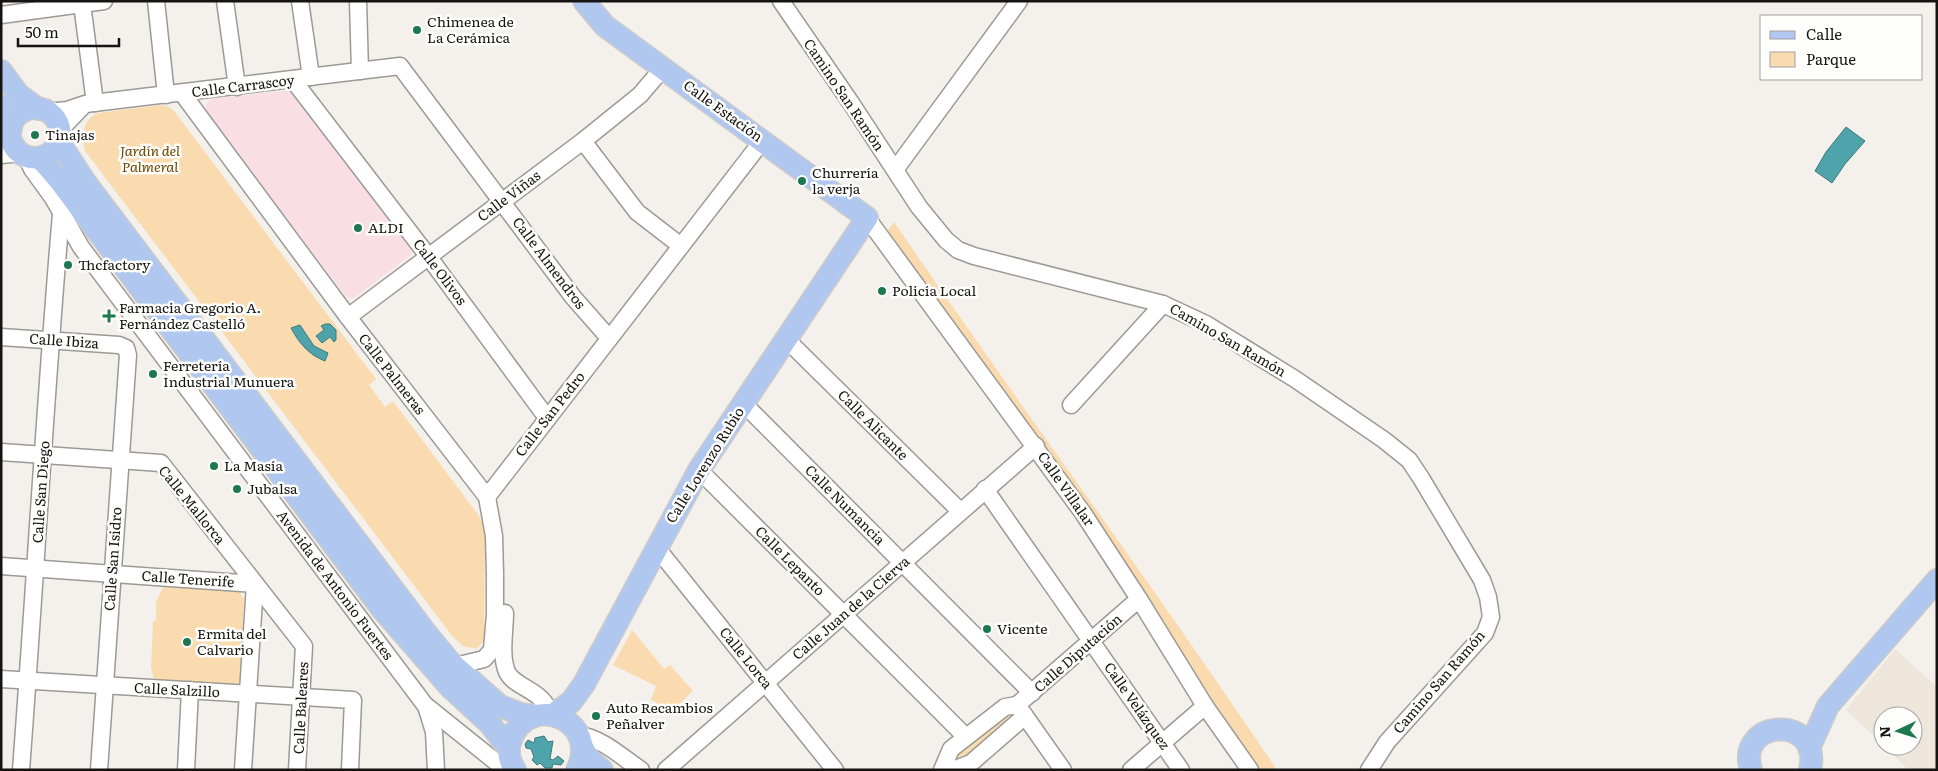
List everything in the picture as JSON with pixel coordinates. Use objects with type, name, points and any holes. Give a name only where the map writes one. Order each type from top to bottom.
[{"type":"main road","name":"Calle Estación","points":[[584,1],[605,26],[867,218]]},
{"type":"main road","points":[[1,71],[18,94],[51,123],[78,174],[426,633],[455,666],[500,706],[521,714],[563,718],[572,725],[588,758],[602,770]]},
{"type":"main road","name":"Avenida de Antonio Fuertes","points":[[1,106],[16,147],[70,194],[382,609],[451,688],[490,724],[509,749]]},
{"type":"main road","points":[[24,111],[51,123],[51,152],[16,147],[14,121],[24,111]]},
{"type":"main road","name":"Calle Lorenzo Rubio","points":[[509,749],[514,732],[521,724],[546,715],[571,702],[584,684],[699,470],[785,338],[867,218]]},
{"type":"main road","points":[[1809,748],[1828,706],[1937,580]]},
{"type":"main road","points":[[577,770],[582,757],[578,704],[584,684]]},
{"type":"main road","points":[[1790,730],[1828,706]]},
{"type":"main road","points":[[1751,770],[1750,755],[1758,738],[1764,732],[1773,729],[1790,730],[1798,734],[1809,748],[1811,758],[1810,770]]},
{"type":"main road","points":[[509,749],[514,770]]},
{"type":"street","points":[[156,1],[174,94]]},
{"type":"street","points":[[225,1],[237,87]]},
{"type":"street","points":[[300,1],[311,77]]},
{"type":"street","points":[[358,1],[360,71]]},
{"type":"street","name":"Camino San Ramón","points":[[781,1],[919,207],[946,240],[958,250],[974,256],[1163,304],[1206,324],[1295,379],[1384,440],[1409,460],[1482,580],[1488,597],[1491,617],[1485,633],[1387,742],[1369,770]]},
{"type":"street","points":[[895,170],[1019,1]]},
{"type":"street","points":[[5,17],[92,2],[90,104],[51,123]]},
{"type":"street","name":"Calle Carrascoy","points":[[90,104],[400,66]]},
{"type":"street","name":"Calle Almendros","points":[[400,66],[573,297],[609,338]]},
{"type":"street","name":"Calle Viñas","points":[[348,317],[583,141],[640,95],[663,68]]},
{"type":"street","name":"Calle Olivos","points":[[293,80],[428,256],[547,418]]},
{"type":"street","name":"Calle Palmeras","points":[[174,94],[487,497],[494,536],[495,614],[492,650],[484,659],[455,666]]},
{"type":"street","name":"Calle San Pedro","points":[[487,497],[763,140]]},
{"type":"street","points":[[583,141],[637,212],[681,246]]},
{"type":"street","name":"Avenida de Antonio Fuertes","points":[[16,147],[53,198],[81,247],[425,705],[496,762],[514,770]]},
{"type":"street","name":"Calle San Diego","points":[[21,770],[44,455],[50,340],[61,214]]},
{"type":"street","name":"Calle Villalar","points":[[867,218],[1036,446],[1083,513],[1140,599],[1205,706],[1250,770]]},
{"type":"street","points":[[1071,405],[1163,304]]},
{"type":"street","name":"Calle Ibiza","points":[[1,337],[119,345],[126,348]]},
{"type":"street","name":"Calle Alicante","points":[[785,338],[960,511]]},
{"type":"street","name":"Calle San Isidro","points":[[99,770],[128,356],[126,348]]},
{"type":"street","name":"Calle Numancia","points":[[743,403],[1032,693]]},
{"type":"street","name":"Calle Juan de la Cierva","points":[[666,770],[1036,446]]},
{"type":"street","name":"Calle Mallorca","points":[[1,452],[161,463],[304,646]]},
{"type":"street","name":"Calle Lepanto","points":[[699,470],[966,737]]},
{"type":"street","points":[[985,489],[1093,642]]},
{"type":"street","points":[[487,497],[497,505],[504,536],[506,594],[504,659],[508,673],[512,678],[540,697],[546,705],[546,715]]},
{"type":"street","name":"Calle Lorca","points":[[656,547],[835,770]]},
{"type":"street","name":"Calle Tenerife","points":[[1,566],[255,584]]},
{"type":"street","points":[[243,770],[255,584]]},
{"type":"street","name":"Calle Diputación","points":[[1021,711],[1032,693],[1093,642],[1140,599]]},
{"type":"street","name":"Calle Velázquez","points":[[1093,642],[1181,770]]},
{"type":"street","name":"Calle Baleares","points":[[297,770],[304,646]]},
{"type":"street","name":"Calle Salzillo","points":[[1,679],[353,700],[350,770]]},
{"type":"street","points":[[186,770],[190,690]]},
{"type":"street","points":[[425,705],[434,732],[436,770]]},
{"type":"street","points":[[1131,770],[1205,706]]},
{"type":"street","points":[[942,770],[951,749],[1005,707],[1021,711],[1063,770]]},
{"type":"street","points":[[953,770],[971,763],[1021,711]]},
{"type":"street","points":[[580,740],[587,736],[598,741],[642,770]]},
{"type":"shaded area","points":[[290,91],[297,98],[411,250],[411,255],[354,298],[347,298],[206,113],[206,104],[212,99]]},
{"type":"shaded area","points":[[1895,649],[1937,687],[1937,770],[1909,770],[1894,756],[1923,756],[1923,706],[1873,706],[1873,736],[1846,710]]},
{"type":"green space","name":"Jardín del Palmeral","points":[[162,105],[174,111],[376,379],[369,385],[385,407],[393,401],[479,516],[484,527],[485,539],[484,637],[483,642],[477,649],[463,646],[453,637],[85,151],[84,129],[89,120],[98,113]]},
{"type":"green space","points":[[894,222],[1183,632],[1277,770],[1260,770],[986,369],[887,231]]},
{"type":"green space","points":[[165,583],[238,590],[244,599],[240,686],[155,682],[151,668],[153,621],[156,621],[156,602]]},
{"type":"green space","points":[[632,630],[664,669],[670,665],[693,691],[673,710],[651,700],[656,686],[613,665]]},
{"type":"green space","points":[[1010,713],[1010,722],[959,764],[956,763],[953,757]]},
{"type":"water","points":[[1846,127],[1865,141],[1845,164],[1832,183],[1815,171],[1826,152]]},
{"type":"water","points":[[330,324],[336,330],[336,340],[334,342],[330,337],[322,343],[316,336],[324,330],[321,326]]},
{"type":"water","points":[[300,325],[314,346],[328,353],[325,361],[309,352],[297,339],[291,328]]},
{"type":"water","points":[[544,736],[548,742],[553,741],[550,759],[553,760],[558,756],[564,761],[561,765],[553,764],[552,768],[545,768],[540,763],[537,765],[532,760],[534,757],[531,749],[526,748],[525,744],[528,740],[534,743],[535,738]]},
{"type":"place","name":"Chimenea de La Cerámica","points":[[417,30]]},
{"type":"place","name":"Tinajas","points":[[35,135]]},
{"type":"place","name":"Churrería la verja","points":[[802,181]]},
{"type":"place","name":"ALDI","points":[[358,228]]},
{"type":"place","name":"Thcfactory","points":[[68,265]]},
{"type":"place","name":"Policía Local","points":[[882,291]]},
{"type":"place","name":"Farmacia Gregorio A. Fernández Castelló","points":[[109,316]]},
{"type":"place","name":"Ferretería Industrial Munuera","points":[[153,374]]},
{"type":"place","name":"La Masía","points":[[214,466]]},
{"type":"place","name":"Jubalsa","points":[[237,489]]},
{"type":"place","name":"Vicente","points":[[987,629]]},
{"type":"place","name":"Ermita del Calvario","points":[[187,642]]},
{"type":"place","name":"Auto Recambios Peñalver","points":[[596,716]]}]
